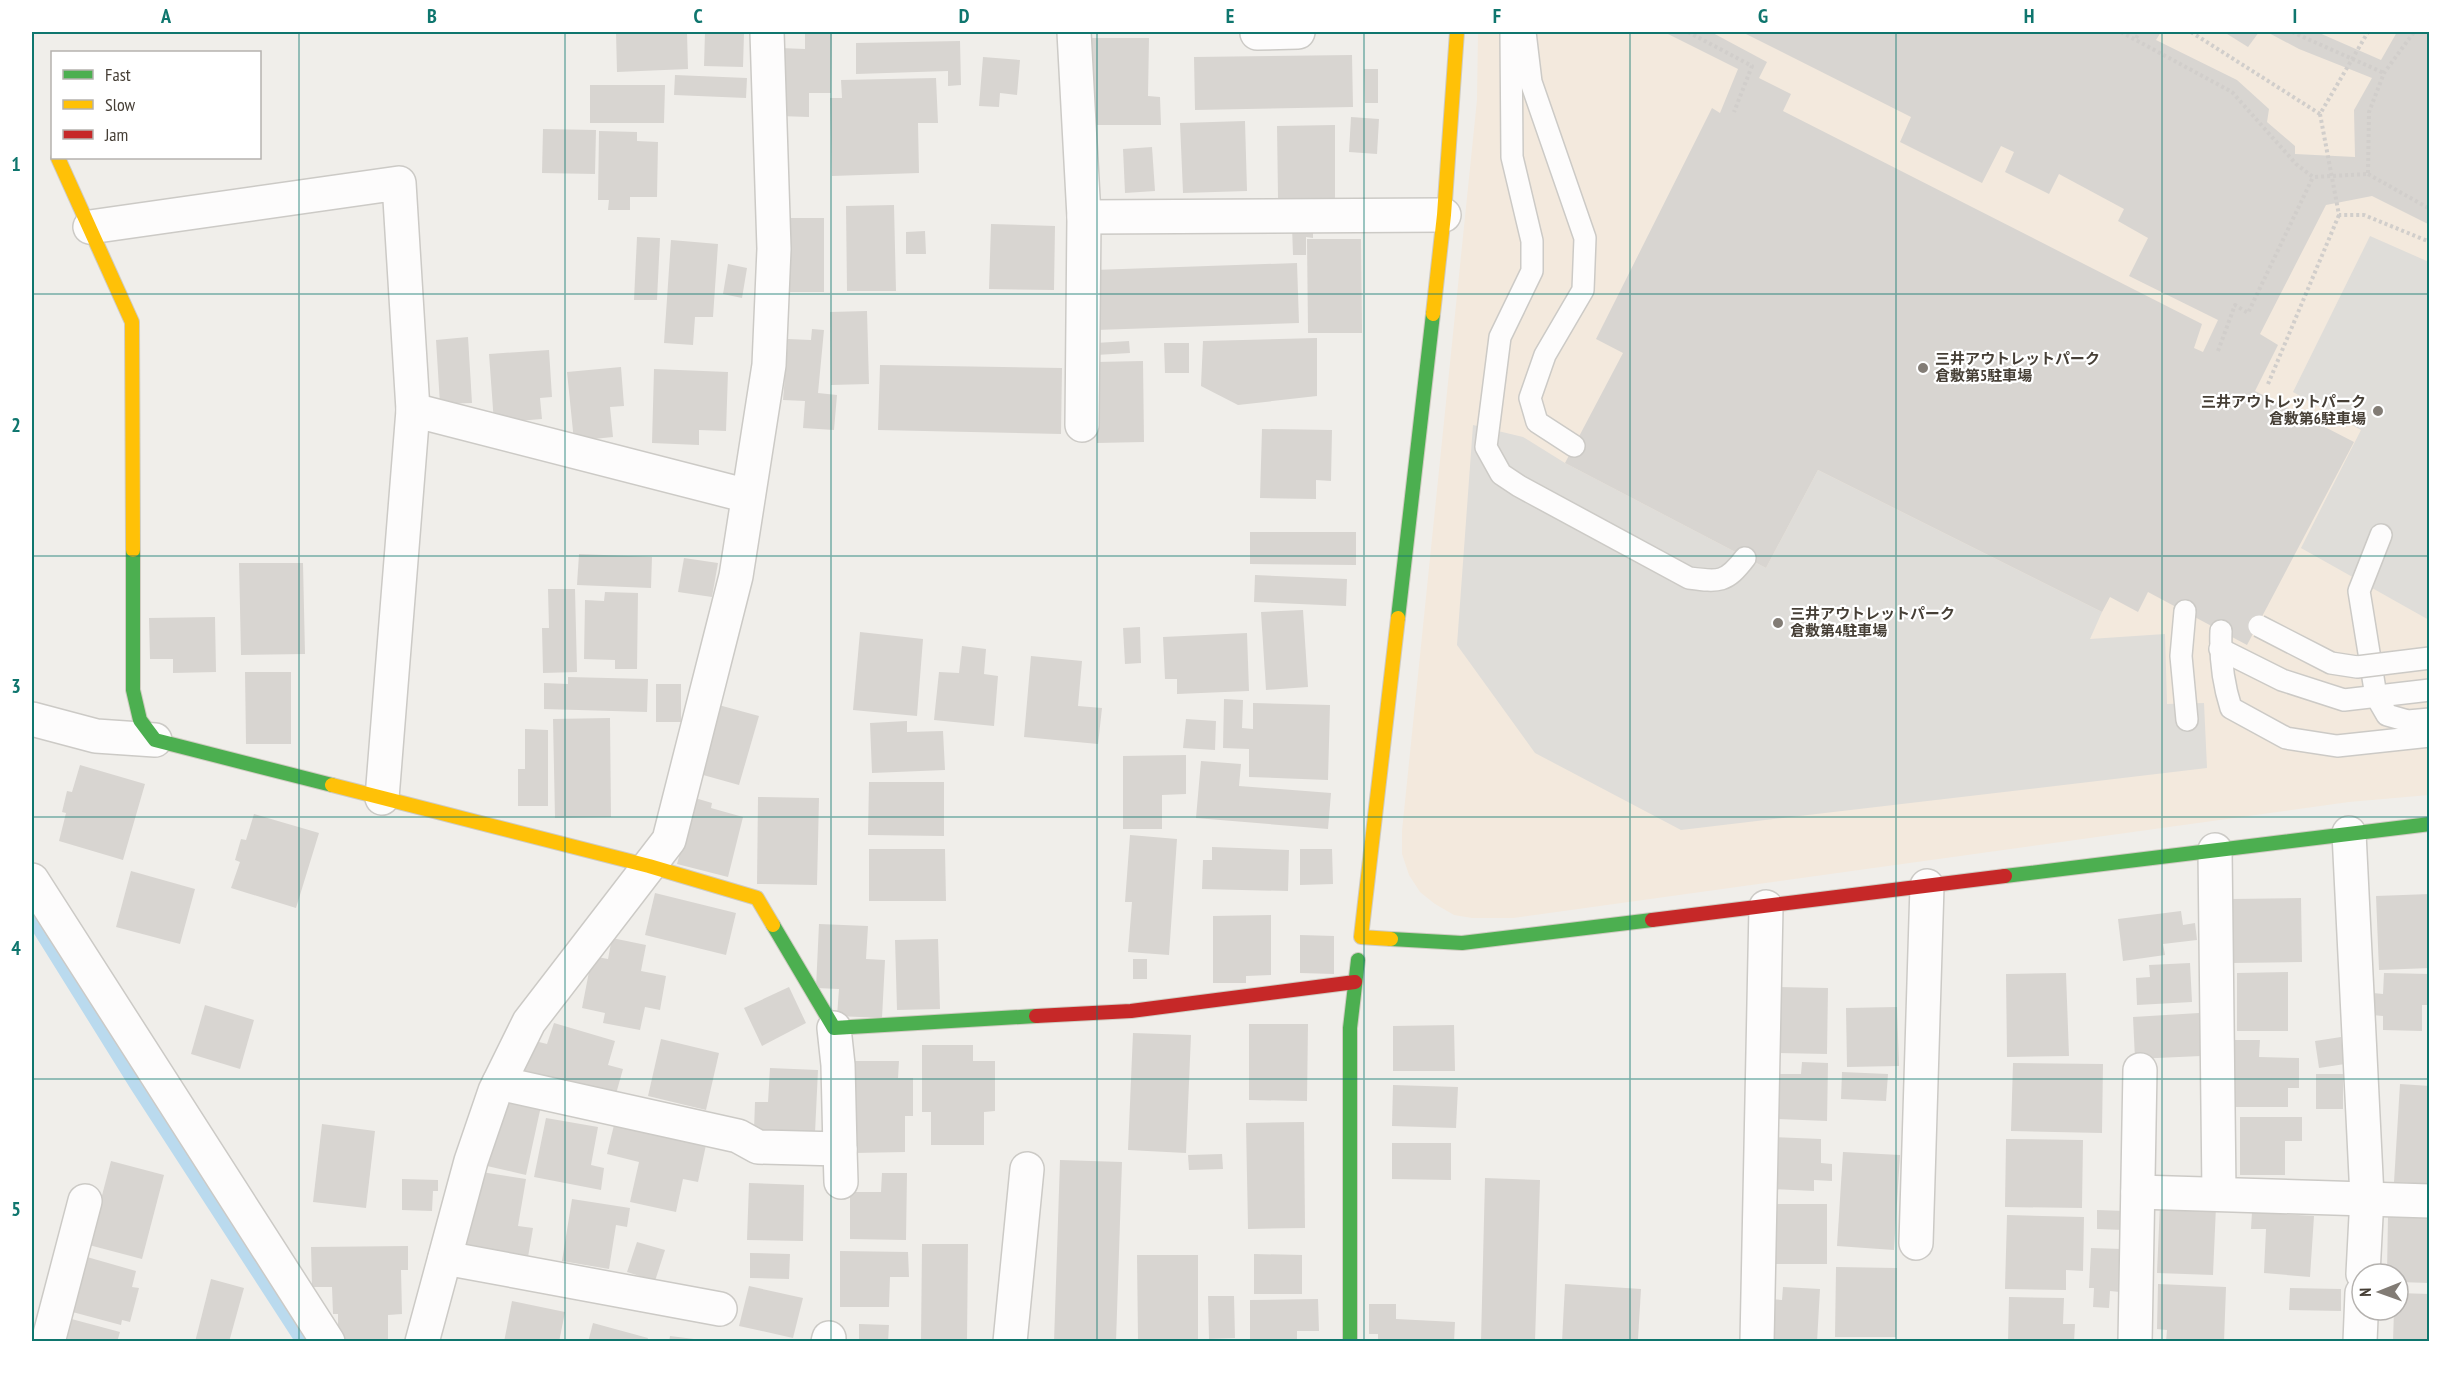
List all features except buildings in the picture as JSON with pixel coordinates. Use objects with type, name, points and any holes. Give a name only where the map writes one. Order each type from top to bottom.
[{"type":"street","points":[[422,1341],[471,1161],[499,1083],[529,1022],[669,840],[736,576],[769,365],[774,249],[767,32]]},
{"type":"street","points":[[1074,32],[1084,218],[1082,425]]},
{"type":"street","points":[[1257,33],[1298,32]]},
{"type":"street","points":[[1350,1341],[1350,1028],[1444,215],[1457,32]]},
{"type":"street","points":[[58,159],[132,322],[133,690],[140,720],[155,740]]},
{"type":"street","points":[[90,227],[399,183],[413,410],[382,798]]},
{"type":"street","points":[[1084,218],[1444,215]]},
{"type":"street","points":[[413,410],[748,496]]},
{"type":"street","points":[[32,719],[96,736],[155,740],[649,866],[757,898],[834,1028],[838,1065],[841,1182]]},
{"type":"street","points":[[1361,937],[1462,943],[2430,824]]},
{"type":"street","points":[[2349,833],[2367,1197],[2364,1262]]},
{"type":"street","points":[[2215,850],[2219,1192]]},
{"type":"street","points":[[32,880],[328,1341]]},
{"type":"street","points":[[1916,1243],[1927,886]]},
{"type":"street","points":[[1757,1341],[1766,906]]},
{"type":"street","points":[[834,1028],[1131,1011],[1355,982]]},
{"type":"street","points":[[2134,1341],[2140,1070]]},
{"type":"street","points":[[499,1083],[738,1136],[758,1146],[840,1149]]},
{"type":"street","points":[[1010,1341],[1027,1169]]},
{"type":"street","points":[[2138,1192],[2219,1192],[2430,1200]]},
{"type":"street","points":[[48,1341],[85,1201]]},
{"type":"street","points":[[445,1258],[720,1309]]},
{"type":"street","points":[[2360,1341],[2361,1322]]},
{"type":"lane","points":[[1511,32],[1509,46],[1512,157],[1532,241],[1532,271],[1500,337],[1486,447],[1501,474],[1519,486],[1689,578],[1714,581],[1731,577],[1745,558]]},
{"type":"lane","points":[[1525,32],[1531,82],[1585,238],[1583,290],[1545,355],[1530,398],[1537,422],[1574,446]]},
{"type":"lane","points":[[2381,535],[2359,591],[2376,696],[2387,715],[2408,721],[2430,719]]},
{"type":"lane","points":[[2185,612],[2181,656],[2187,720]]},
{"type":"lane","points":[[2259,626],[2331,663],[2357,667],[2430,658]]},
{"type":"lane","points":[[2430,690],[2344,700],[2282,680],[2221,640],[2225,690],[2231,708],[2286,738],[2337,746],[2430,736]]},
{"type":"path","points":[[1688,32],[1752,66],[1734,112]]},
{"type":"path","points":[[2121,32],[2136,38],[2232,92],[2296,164],[2313,177],[2368,174],[2430,209]]},
{"type":"path","points":[[2136,38],[2140,32]]},
{"type":"path","points":[[2191,32],[2320,114]]},
{"type":"path","points":[[2292,32],[2384,73]]},
{"type":"path","points":[[2268,384],[2339,215],[2320,114],[2368,32]]},
{"type":"path","points":[[2368,174],[2369,112],[2384,73],[2414,32]]},
{"type":"path","points":[[2218,351],[2235,305],[2248,313],[2313,177]]},
{"type":"path","points":[[2339,215],[2364,215],[2430,242]]},
{"type":"shaded area","points":[[1478,32],[2429,32],[2429,795],[2349,802],[1513,918],[1472,918],[1454,915],[1420,892],[1409,875],[1402,854],[1402,831],[1477,100]]},
{"type":"shaded area","name":"三井アウトレットパーク 倉敷第6駐車場","points":[[2370,236],[2429,262],[2429,620],[2301,548],[2361,430],[2293,392]]},
{"type":"shaded area","name":"三井アウトレットパーク 倉敷第4駐車場","points":[[1473,425],[1523,437],[1565,463],[1766,568],[1818,470],[2102,612],[2090,639],[2165,634],[2167,704],[2204,703],[2207,768],[1681,830],[1535,753],[1457,645]]},
{"type":"waterway","points":[[32,919],[136,1086],[302,1342]]},
{"type":"traffic: fast","points":[[1398,618],[1433,314]]},
{"type":"traffic: fast","points":[[133,550],[133,690],[140,720],[155,740],[332,785]]},
{"type":"traffic: fast","points":[[2005,876],[2430,824]]},
{"type":"traffic: fast","points":[[1391,939],[1462,943],[1652,920]]},
{"type":"traffic: fast","points":[[773,925],[834,1028],[1036,1016]]},
{"type":"traffic: fast","points":[[1350,1342],[1350,1028],[1358,960]]},
{"type":"traffic: slow","points":[[1433,314],[1444,215],[1457,32]]},
{"type":"traffic: slow","points":[[58,159],[132,322],[133,550]]},
{"type":"traffic: slow","points":[[1391,939],[1361,937],[1398,618]]},
{"type":"traffic: slow","points":[[332,785],[649,866],[757,898],[773,925]]},
{"type":"traffic: jam","points":[[1652,920],[2005,876]]},
{"type":"traffic: jam","points":[[1036,1016],[1131,1011],[1355,982]]},
{"type":"place","name":"三井アウトレットパーク 倉敷第5駐車場","points":[[1923,368]]},
{"type":"place","name":"三井アウトレットパーク 倉敷第6駐車場","points":[[2378,411]]},
{"type":"place","name":"三井アウトレットパーク 倉敷第4駐車場","points":[[1778,623]]}]
